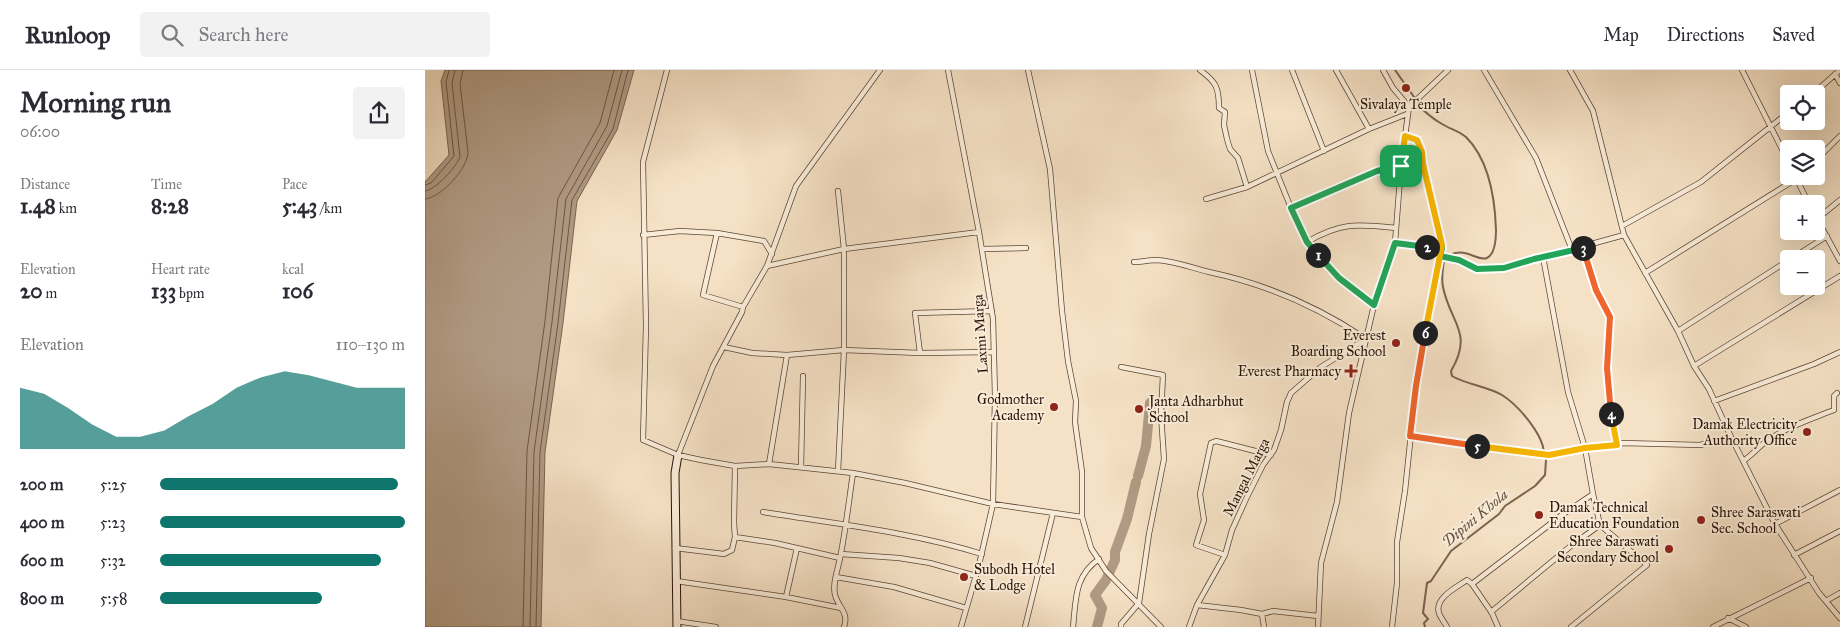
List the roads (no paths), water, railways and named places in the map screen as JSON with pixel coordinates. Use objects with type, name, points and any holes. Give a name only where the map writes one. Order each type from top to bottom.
[{"type":"street","points":[[667,70],[643,162],[646,326],[643,440],[678,455],[735,466],[769,464],[853,473],[993,504],[1082,516]]},
{"type":"street","points":[[716,627],[677,624],[675,473],[678,455],[713,366],[743,312],[743,307],[767,266],[796,186],[880,70]]},
{"type":"street","name":"Laxmi Marga","points":[[947,70],[979,232],[992,311],[995,396],[993,504],[982,554],[961,627]]},
{"type":"street","points":[[1028,70],[1049,169],[1062,311],[1068,361],[1076,401],[1075,422],[1082,472],[1082,516],[1091,548],[1099,560],[1107,571],[1161,627]]},
{"type":"street","points":[[1200,70],[1213,80],[1219,96],[1219,108],[1225,112],[1224,125],[1230,149],[1238,158],[1247,187]]},
{"type":"street","points":[[1252,70],[1268,151],[1307,242],[1339,278],[1374,305]]},
{"type":"street","points":[[1292,70],[1324,151]]},
{"type":"street","points":[[1336,70],[1369,129]]},
{"type":"street","points":[[1383,70],[1393,88],[1409,107]]},
{"type":"street","points":[[1318,627],[1321,563],[1337,502],[1349,413],[1374,305],[1395,243],[1407,114],[1409,107],[1448,70]]},
{"type":"street","points":[[1484,70],[1537,158],[1572,250]]},
{"type":"street","points":[[1570,70],[1593,111],[1624,235],[1678,331],[1694,366],[1709,390],[1775,524],[1826,602],[1840,618]]},
{"type":"street","points":[[1742,70],[1780,145]]},
{"type":"street","points":[[1823,85],[1840,70]]},
{"type":"street","points":[[1835,74],[1840,83]]},
{"type":"street","points":[[1206,199],[1247,187],[1369,129],[1407,114]]},
{"type":"street","points":[[1621,226],[1701,182],[1780,119]]},
{"type":"street","points":[[1392,627],[1397,583],[1397,542],[1405,491],[1416,386],[1442,248],[1426,180],[1422,152],[1417,140],[1405,136]]},
{"type":"street","points":[[1825,151],[1840,136]]},
{"type":"street","points":[[1291,208],[1377,171],[1401,166]]},
{"type":"street","points":[[1645,273],[1785,185]]},
{"type":"street","points":[[838,191],[844,248],[844,350],[838,471]]},
{"type":"street","points":[[1825,212],[1840,200]]},
{"type":"street","points":[[1307,242],[1325,232],[1342,226],[1359,225],[1396,228]]},
{"type":"street","points":[[643,235],[680,231],[717,233],[764,241],[772,254]]},
{"type":"street","points":[[767,266],[844,248],[979,232]]},
{"type":"street","points":[[1825,232],[1838,252],[1840,261]]},
{"type":"street","points":[[717,233],[703,295],[743,307]]},
{"type":"street","points":[[1440,256],[1459,260],[1477,269],[1504,268],[1624,235]]},
{"type":"street","points":[[1804,250],[1827,236]]},
{"type":"street","points":[[1395,243],[1442,248]]},
{"type":"street","points":[[1583,247],[1596,290],[1610,317],[1608,382],[1617,445]]},
{"type":"street","points":[[982,250],[1026,248]]},
{"type":"street","points":[[1543,257],[1568,392],[1585,448],[1600,525],[1647,566],[1571,627]]},
{"type":"street","points":[[1134,262],[1157,260],[1244,280],[1316,308],[1365,339]]},
{"type":"street","points":[[1678,331],[1780,265]]},
{"type":"street","points":[[1694,366],[1840,276]]},
{"type":"street","points":[[920,353],[915,313],[992,311]]},
{"type":"street","name":"Mangal Marga","points":[[1189,627],[1197,605],[1225,555],[1232,530],[1263,465],[1271,455],[1281,430],[1287,402],[1291,393],[1321,367],[1365,339]]},
{"type":"street","points":[[724,347],[752,353],[787,355],[844,350],[920,353],[993,352]]},
{"type":"street","points":[[1714,401],[1814,364],[1840,352]]},
{"type":"street","points":[[769,464],[787,355]]},
{"type":"street","points":[[1121,367],[1163,374],[1164,380],[1161,414],[1164,459],[1149,534],[1139,603],[1121,627]]},
{"type":"street","points":[[801,466],[803,376]]},
{"type":"street","points":[[1743,461],[1754,454],[1771,437],[1834,410],[1834,396],[1837,393]]},
{"type":"street","points":[[1410,436],[1549,455],[1622,443],[1700,445],[1731,437]]},
{"type":"street","points":[[1225,555],[1196,545],[1204,520],[1200,494],[1211,443],[1216,441],[1271,455]]},
{"type":"street","points":[[675,548],[724,554],[732,550],[735,537],[735,466]]},
{"type":"street","points":[[845,627],[847,620],[835,595],[836,577],[841,556],[853,473]]},
{"type":"street","points":[[1775,524],[1840,490]]},
{"type":"street","points":[[1472,584],[1535,535],[1593,494]]},
{"type":"street","points":[[763,512],[948,544],[982,554]]},
{"type":"street","points":[[1025,627],[1053,513]]},
{"type":"street","points":[[1491,612],[1572,545],[1600,525]]},
{"type":"street","points":[[1794,555],[1840,531]]},
{"type":"street","points":[[735,537],[841,556],[899,558],[930,563],[976,576]]},
{"type":"street","points":[[786,598],[797,548]]},
{"type":"street","points":[[1073,627],[1079,580],[1088,567],[1099,560]]},
{"type":"street","points":[[836,577],[894,587],[966,608]]},
{"type":"street","points":[[1713,627],[1811,578]]},
{"type":"street","points":[[1447,627],[1439,613],[1439,604],[1446,594],[1467,580],[1472,584],[1491,612],[1498,627]]},
{"type":"street","points":[[676,581],[841,608]]},
{"type":"street","points":[[1826,602],[1840,593]]},
{"type":"street","points":[[1197,605],[1263,614],[1273,611],[1318,616]]},
{"type":"street","points":[[1263,614],[1264,627]]},
{"type":"street","points":[[1728,618],[1746,627]]},
{"type":"water","points":[[445,70],[634,70],[617,130],[577,201],[563,323],[545,452],[541,627],[425,627],[425,182],[449,155],[441,81]]},
{"type":"waterway","points":[[1395,70],[1414,97]]},
{"type":"waterway","points":[[1418,105],[1436,120],[1466,137],[1474,146],[1485,168],[1492,193],[1496,237],[1495,246],[1490,256],[1483,259],[1467,253],[1450,255]]},
{"type":"waterway","points":[[1444,260],[1443,287],[1460,337],[1458,358],[1451,371],[1452,376],[1497,392],[1508,400],[1529,421],[1543,445],[1544,453]]},
{"type":"waterway","points":[[1138,476],[1146,446],[1150,403]]},
{"type":"waterway","name":"Dipini Khola","points":[[1425,627],[1424,623],[1428,619],[1423,613],[1427,583],[1431,581],[1451,551],[1499,514],[1505,506],[1535,486],[1545,475],[1546,460]]},
{"type":"waterway","points":[[1097,627],[1102,608],[1095,595],[1106,580],[1115,560],[1115,552],[1127,519],[1136,482]]},
{"type":"place","name":"Sivalaya Temple","points":[[1406,88]]},
{"type":"place","name":"Everest Boarding School","points":[[1396,343]]},
{"type":"place","name":"Everest Pharmacy","points":[[1351,371]]},
{"type":"place","name":"Godmother Academy","points":[[1054,407]]},
{"type":"place","name":"Janta Adharbhut School","points":[[1139,409]]},
{"type":"place","name":"Damak Electricity Authority Office","points":[[1807,432]]},
{"type":"place","name":"Damak Technical Education Foundation","points":[[1539,515]]},
{"type":"place","name":"Shree Saraswati Sec. School","points":[[1701,520]]},
{"type":"place","name":"Shree Saraswati Secondary School","points":[[1669,549]]},
{"type":"place","name":"Subodh Hotel & Lodge","points":[[964,577]]}]
